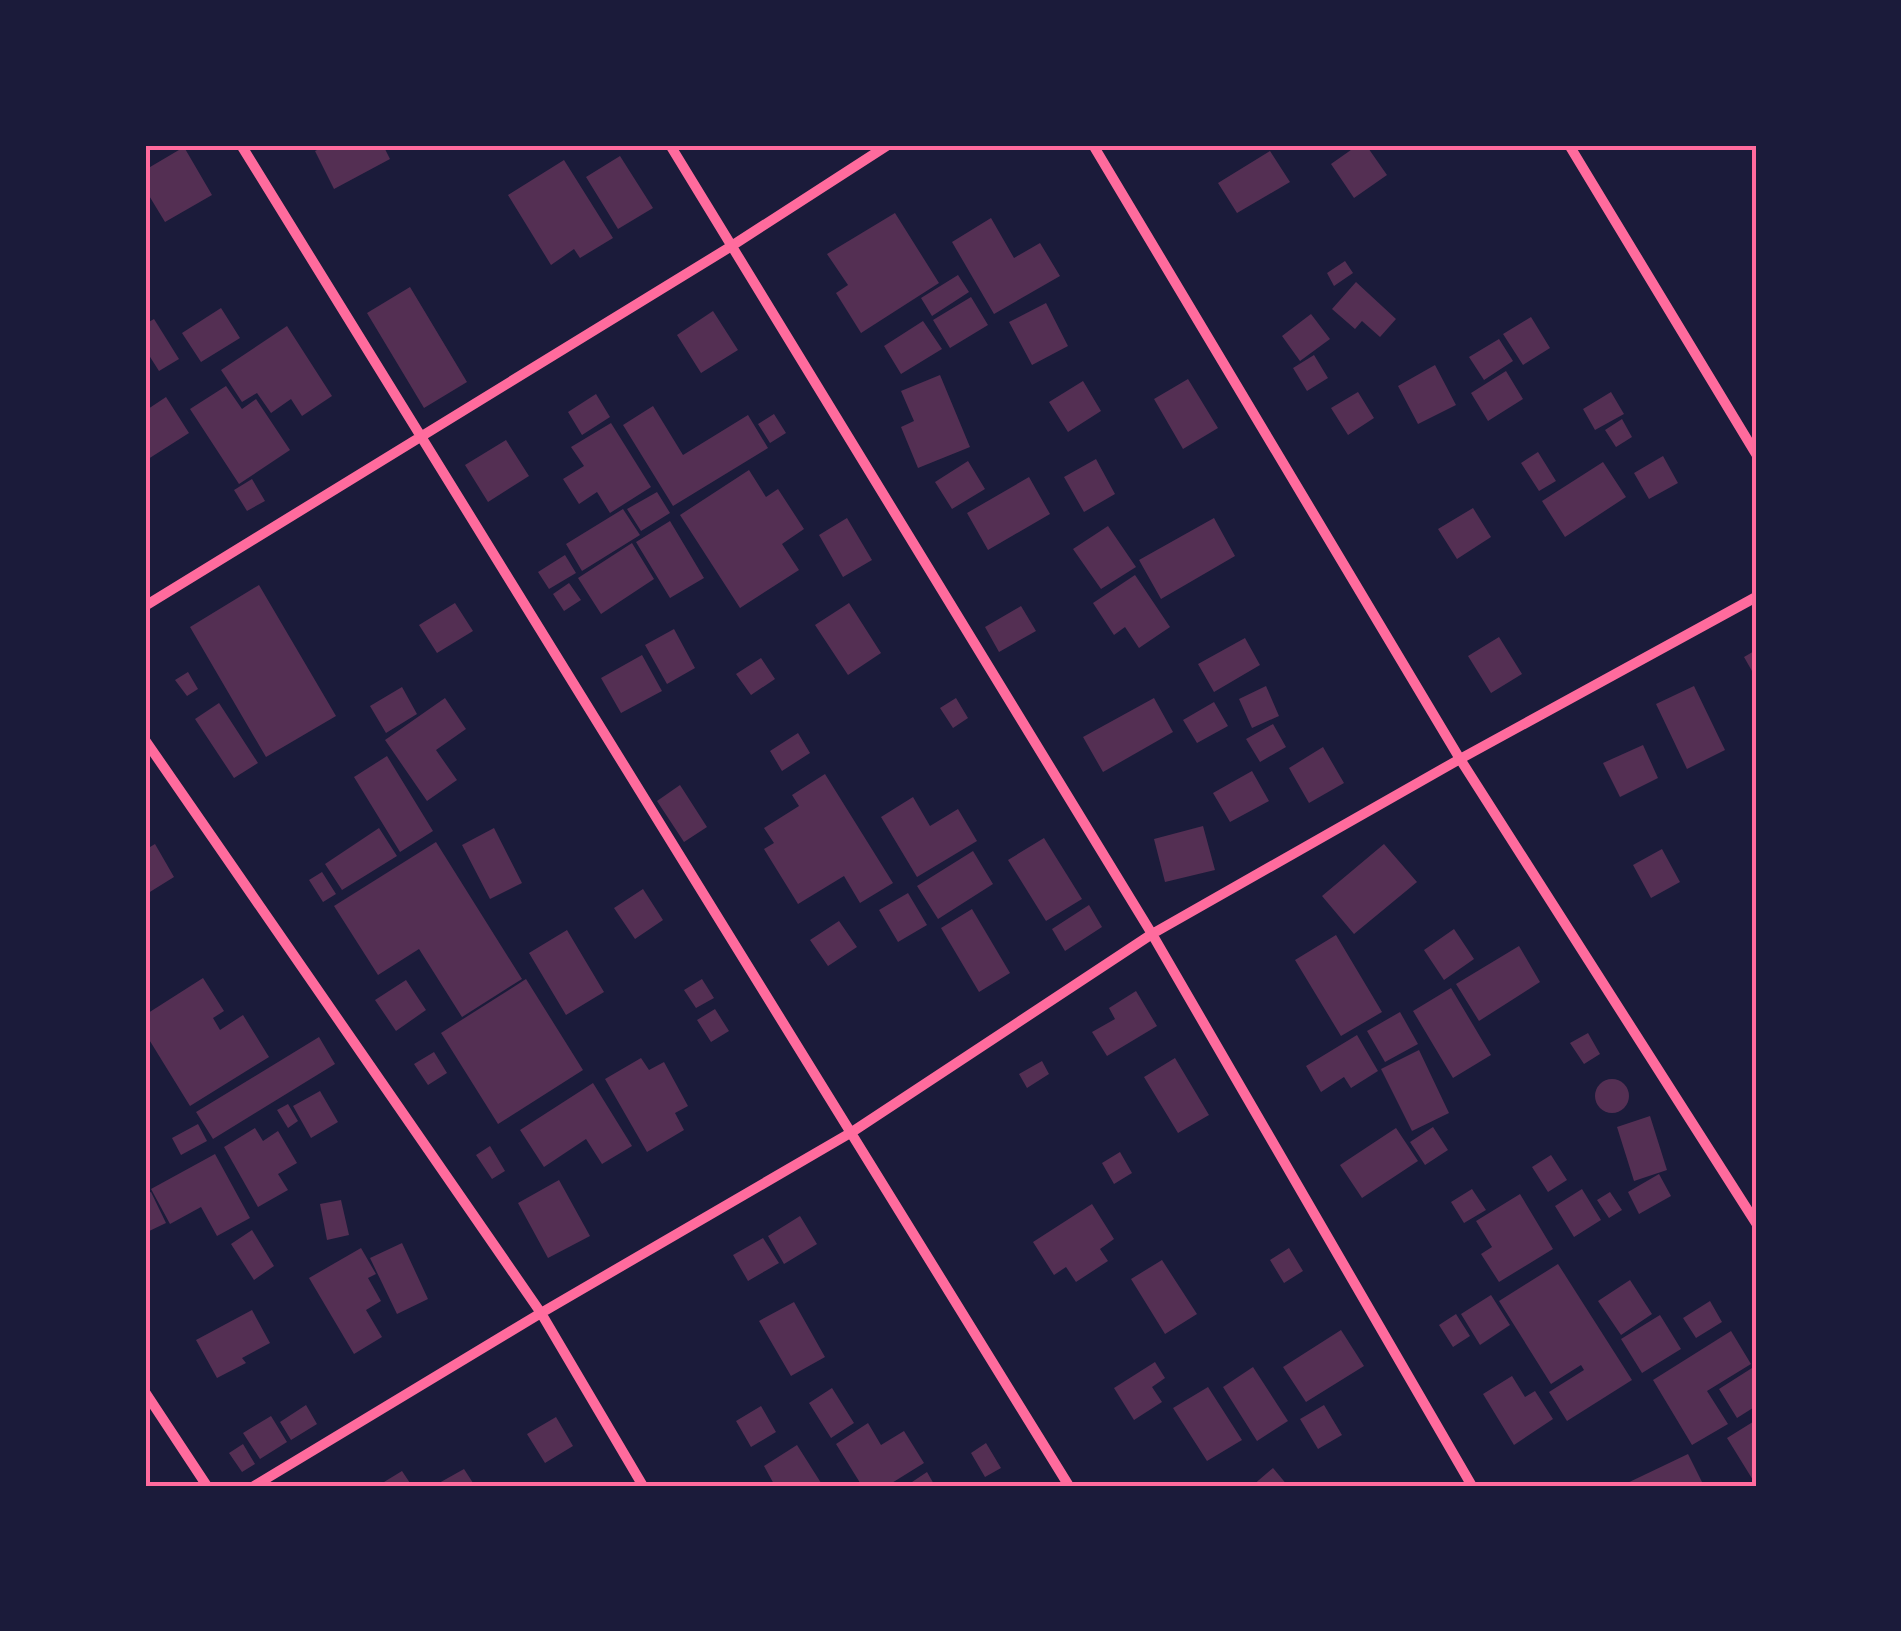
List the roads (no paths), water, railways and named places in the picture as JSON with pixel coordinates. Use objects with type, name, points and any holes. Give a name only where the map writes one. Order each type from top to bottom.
[{"type":"street","points":[[241,145],[1069,1486]]},
{"type":"street","points":[[670,145],[1152,934],[1472,1486]]},
{"type":"street","points":[[145,606],[730,247],[888,145]]},
{"type":"street","points":[[1092,145],[1460,759],[1756,1224]]},
{"type":"street","points":[[1570,145],[1756,454]]},
{"type":"street","points":[[254,1486],[540,1313],[852,1132],[1152,934],[1756,597]]},
{"type":"street","points":[[145,740],[540,1313],[643,1486]]},
{"type":"street","points":[[145,1392],[207,1486]]}]
